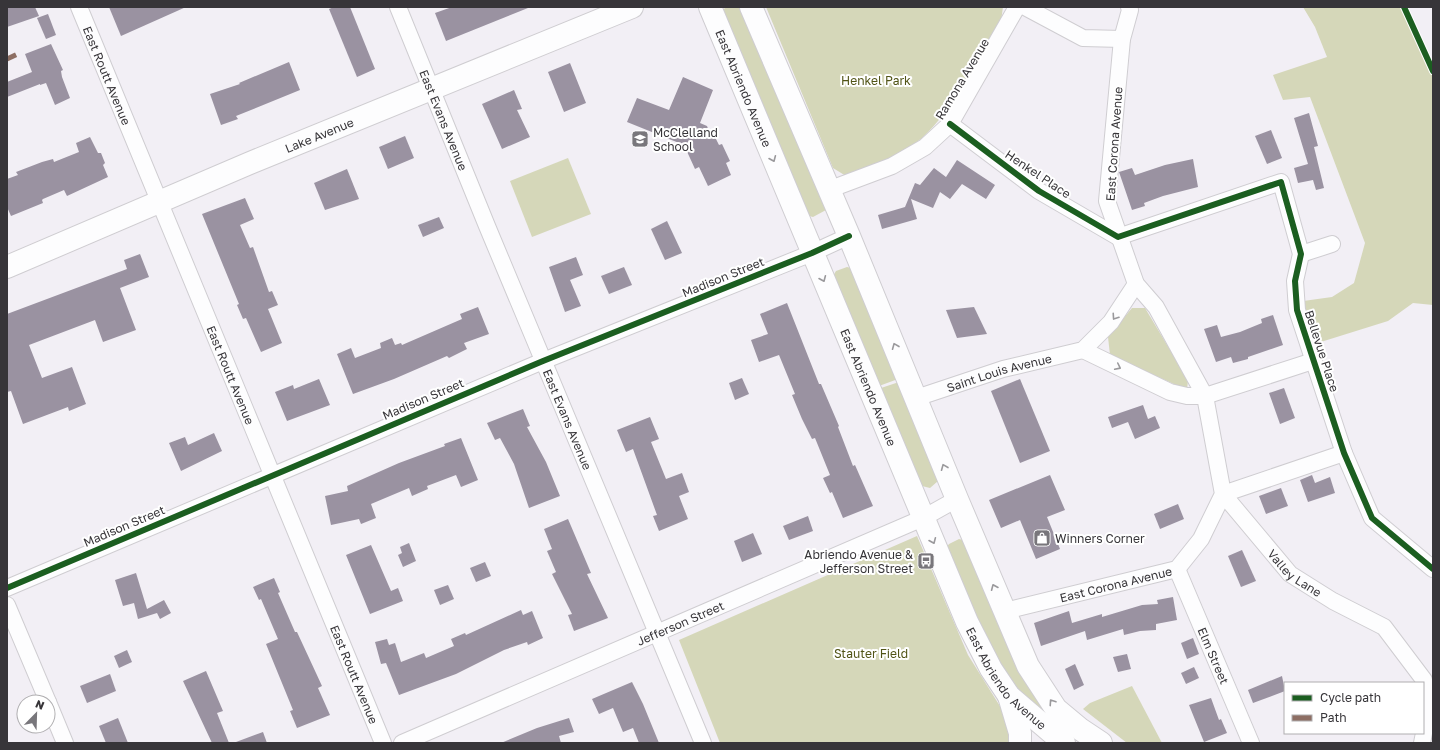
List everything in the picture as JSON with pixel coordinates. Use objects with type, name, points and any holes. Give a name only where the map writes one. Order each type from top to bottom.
[{"type":"main road","name":"Lake Avenue","points":[[7,267],[250,163],[433,90],[632,7]]},
{"type":"main road","name":"East Abriendo Avenue","points":[[710,7],[922,518],[967,622],[991,669],[1009,696],[1071,738]]},
{"type":"main road","name":"East Abriendo Avenue","points":[[751,7],[828,190],[849,236],[957,499],[1028,666],[1056,709],[1071,738]]},
{"type":"main road","points":[[1009,696],[1020,733],[1020,743]]},
{"type":"main road","points":[[1071,738],[1101,743]]},
{"type":"street","name":"East Routt Avenue","points":[[78,7],[383,743]]},
{"type":"street","name":"East Evans Avenue","points":[[398,7],[487,226],[703,743]]},
{"type":"street","name":"Ramona Avenue","points":[[828,190],[892,166],[925,147],[950,124],[1017,7]]},
{"type":"street","points":[[1025,7],[1083,38],[1122,39]]},
{"type":"street","name":"East Corona Avenue","points":[[1005,611],[1177,569],[1201,539],[1223,494],[1205,396],[1156,307],[1136,284],[1118,237],[1107,201],[1122,39],[1130,10],[1129,7]]},
{"type":"street","name":"Henkel Place","points":[[950,124],[1039,191],[1118,237]]},
{"type":"street","name":"Bellevue Place","points":[[1118,237],[1281,182],[1301,254],[1295,281],[1297,310],[1344,453],[1372,518],[1433,568]]},
{"type":"street","name":"Madison Street","points":[[7,588],[543,361],[812,253],[849,236]]},
{"type":"street","points":[[1301,254],[1332,244]]},
{"type":"street","points":[[1136,284],[1111,322],[1083,350],[1170,392],[1187,396],[1205,396],[1313,361]]},
{"type":"street","name":"Saint Louis Avenue","points":[[916,398],[1003,369],[1083,350]]},
{"type":"street","points":[[1223,494],[1344,453]]},
{"type":"street","name":"Valley Lane","points":[[1223,494],[1290,574],[1333,601],[1384,627],[1424,680],[1428,713],[1424,733]]},
{"type":"street","name":"Jefferson Street","points":[[402,743],[658,634],[922,518],[957,499]]},
{"type":"street","name":"Elm Street","points":[[1177,569],[1251,743]]},
{"type":"street","points":[[7,605],[45,694]]},
{"type":"street","points":[[56,721],[65,743]]},
{"type":"green space","points":[[725,7],[742,7],[826,210],[813,217],[809,216],[723,12]]},
{"type":"green space","name":"Henkel Park","points":[[766,7],[1003,7],[1001,21],[975,66],[944,113],[922,138],[905,150],[886,160],[846,176],[833,168]]},
{"type":"green space","points":[[1303,7],[1404,7],[1433,71],[1433,305],[1413,303],[1388,321],[1308,346],[1296,302],[1332,297],[1354,283],[1365,243],[1310,97],[1283,100],[1273,75],[1327,57],[1315,27]]},
{"type":"green space","points":[[568,158],[591,214],[532,237],[510,181]]},
{"type":"green space","points":[[847,267],[851,268],[898,379],[879,386],[833,276],[836,271]]},
{"type":"green space","points":[[1132,308],[1145,308],[1188,380],[1187,390],[1110,355],[1108,337]]},
{"type":"green space","points":[[899,382],[938,481],[930,488],[922,486],[881,388]]},
{"type":"green space","name":"Stauter Field","points":[[917,536],[968,655],[1013,727],[1015,743],[720,743],[679,640]]},
{"type":"green space","points":[[959,539],[963,540],[1050,717],[1026,699],[1011,683],[988,647],[946,548],[949,544]]},
{"type":"green space","points":[[1132,686],[1162,743],[1127,743],[1083,709],[1090,703]]},
{"type":"building","points":[[7,7],[35,7],[39,16],[7,27]]},
{"type":"building","points":[[109,7],[186,7],[121,36]]},
{"type":"building","points":[[334,7],[350,7],[375,69],[357,77],[329,9]]},
{"type":"building","points":[[452,7],[528,8],[446,41],[435,13]]},
{"type":"building","points":[[48,14],[56,35],[46,39],[37,18]]},
{"type":"building","points":[[51,44],[63,70],[61,71],[62,77],[70,98],[55,105],[46,83],[7,97],[7,82],[32,72],[25,54]]},
{"type":"building","points":[[289,62],[300,90],[236,116],[238,119],[221,125],[210,94],[240,84],[239,83]]},
{"type":"building","points":[[570,63],[586,103],[564,112],[548,72]]},
{"type":"building","points":[[683,77],[713,90],[700,123],[707,126],[710,134],[713,133],[719,145],[722,144],[730,161],[726,163],[731,175],[708,186],[699,167],[695,169],[684,145],[627,122],[637,98],[669,110]]},
{"type":"building","points":[[514,90],[522,109],[517,110],[530,137],[502,149],[482,104]]},
{"type":"building","points":[[1309,113],[1318,146],[1314,147],[1324,188],[1316,190],[1313,180],[1298,183],[1294,168],[1308,164],[1294,118]]},
{"type":"building","points":[[1271,130],[1282,158],[1267,164],[1255,136]]},
{"type":"building","points":[[405,136],[414,158],[388,169],[379,147]]},
{"type":"building","points":[[90,137],[98,153],[101,153],[105,163],[103,165],[108,177],[67,196],[64,190],[43,199],[43,203],[11,216],[7,207],[7,179],[18,175],[16,172],[42,162],[53,159],[54,162],[79,152],[76,143]]},
{"type":"building","points":[[1193,159],[1198,187],[1163,196],[1144,203],[1145,206],[1132,210],[1119,172],[1132,168],[1135,175],[1165,165]]},
{"type":"building","points":[[957,160],[995,185],[986,199],[962,184],[950,199],[940,192],[933,208],[911,199],[917,219],[882,229],[878,215],[905,207],[915,183],[920,185],[934,168],[946,177]]},
{"type":"building","points":[[347,169],[359,199],[325,210],[314,183]]},
{"type":"building","points":[[245,198],[254,219],[240,225],[250,248],[253,247],[269,292],[272,291],[278,305],[268,309],[282,343],[261,352],[246,318],[243,319],[237,305],[239,304],[202,214]]},
{"type":"building","points":[[439,217],[444,228],[423,237],[418,225]]},
{"type":"building","points":[[667,221],[682,253],[665,260],[651,229]]},
{"type":"building","points":[[140,254],[149,277],[120,288],[136,330],[103,342],[95,320],[29,345],[42,378],[72,367],[86,404],[69,411],[68,407],[23,424],[11,391],[7,392],[7,314],[127,269],[124,260]]},
{"type":"building","points":[[576,257],[583,275],[570,280],[581,306],[565,312],[549,267]]},
{"type":"building","points":[[624,267],[632,285],[609,294],[601,276]]},
{"type":"building","points":[[787,303],[819,384],[821,384],[839,426],[838,427],[853,466],[855,465],[873,506],[843,518],[832,492],[830,493],[823,478],[830,475],[815,438],[812,439],[802,419],[792,395],[795,394],[779,355],[759,362],[751,340],[768,334],[760,314]]},
{"type":"building","points":[[478,307],[489,334],[464,343],[467,349],[449,358],[447,356],[394,379],[353,394],[337,354],[351,348],[355,358],[381,348],[380,343],[392,338],[395,345],[401,343],[402,345],[462,319],[460,314]]},
{"type":"building","points":[[974,307],[987,334],[957,338],[946,310]]},
{"type":"building","points":[[1273,315],[1283,345],[1248,357],[1248,359],[1233,363],[1231,357],[1216,362],[1204,329],[1217,325],[1221,337],[1240,332],[1262,323],[1261,319]]},
{"type":"building","points":[[742,378],[749,394],[735,400],[729,383]]},
{"type":"building","points":[[319,379],[330,405],[287,421],[275,392],[293,385],[294,389]]},
{"type":"building","points":[[1020,379],[1050,451],[1020,463],[991,391]]},
{"type":"building","points":[[1284,388],[1295,418],[1280,424],[1269,393]]},
{"type":"building","points":[[1143,405],[1148,419],[1155,416],[1160,428],[1135,439],[1128,422],[1112,428],[1108,417]]},
{"type":"building","points":[[523,409],[530,426],[527,427],[546,462],[560,496],[529,508],[514,464],[500,438],[495,440],[487,423]]},
{"type":"building","points":[[650,417],[659,439],[651,442],[666,479],[682,473],[689,492],[679,496],[688,519],[659,531],[653,516],[657,515],[633,449],[626,452],[617,430]]},
{"type":"building","points":[[214,433],[222,451],[181,471],[169,443],[185,437],[188,445]]},
{"type":"building","points":[[461,438],[478,480],[461,487],[456,475],[427,486],[428,489],[412,496],[409,488],[371,504],[376,518],[361,524],[359,519],[331,525],[325,496],[348,491],[347,486]]},
{"type":"building","points":[[1050,475],[1065,510],[1047,517],[1060,549],[1036,559],[1020,520],[1001,528],[989,500]]},
{"type":"building","points":[[1312,475],[1315,483],[1330,477],[1335,493],[1308,502],[1300,480]]},
{"type":"building","points":[[1281,488],[1288,506],[1266,514],[1259,496]]},
{"type":"building","points":[[1178,504],[1184,519],[1160,529],[1154,514]]},
{"type":"building","points":[[808,516],[813,531],[789,540],[783,526]]},
{"type":"building","points":[[568,519],[591,573],[587,574],[608,618],[574,631],[568,615],[572,614],[552,574],[556,572],[547,551],[552,549],[544,529]]},
{"type":"building","points":[[753,533],[762,554],[742,562],[734,541]]},
{"type":"building","points":[[409,543],[416,561],[403,567],[398,555],[402,553],[400,547]]},
{"type":"building","points":[[371,545],[391,591],[398,588],[403,601],[370,614],[346,555]]},
{"type":"building","points":[[1242,550],[1256,581],[1241,587],[1228,556]]},
{"type":"building","points":[[485,562],[491,576],[476,582],[470,568]]},
{"type":"building","points":[[136,573],[147,609],[164,600],[171,613],[160,619],[157,613],[138,619],[134,603],[123,606],[115,580]]},
{"type":"building","points":[[274,578],[280,592],[278,593],[295,632],[297,632],[322,686],[318,688],[330,715],[297,728],[290,711],[293,710],[266,644],[278,639],[261,599],[259,600],[253,587]]},
{"type":"building","points":[[448,585],[454,599],[440,605],[434,590]]},
{"type":"building","points":[[1173,597],[1177,620],[1156,624],[1156,630],[1140,631],[1124,635],[1123,629],[1087,640],[1085,631],[1041,646],[1034,623],[1069,611],[1072,623],[1102,614],[1102,617],[1142,605],[1158,604],[1157,600]]},
{"type":"building","points":[[521,610],[523,615],[532,611],[543,638],[528,645],[527,642],[504,650],[456,674],[399,695],[386,663],[381,664],[375,642],[387,639],[389,645],[395,643],[401,662],[424,653],[426,658],[454,646],[451,639],[465,633],[466,635]]},
{"type":"building","points":[[1193,638],[1199,654],[1187,659],[1181,643]]},
{"type":"building","points":[[127,650],[132,662],[119,668],[114,656]]},
{"type":"building","points":[[1127,654],[1131,669],[1118,672],[1113,657]]},
{"type":"building","points":[[1075,664],[1084,685],[1074,690],[1065,669]]},
{"type":"building","points":[[1194,667],[1199,678],[1186,684],[1181,673]]},
{"type":"building","points":[[206,671],[223,711],[217,713],[229,743],[212,743],[183,681]]},
{"type":"building","points":[[110,674],[116,691],[87,703],[80,686]]},
{"type":"building","points":[[1282,676],[1284,691],[1253,703],[1248,690]]},
{"type":"building","points":[[632,682],[659,743],[639,743],[633,728],[623,732],[613,708],[599,714],[592,699]]},
{"type":"building","points":[[1211,698],[1219,720],[1221,719],[1227,733],[1204,742],[1189,705]]},
{"type":"building","points":[[118,718],[128,743],[106,743],[99,726]]},
{"type":"building","points":[[569,718],[574,732],[559,736],[561,743],[501,743],[537,728]]},
{"type":"building","points":[[263,732],[267,743],[236,743],[236,742]]},
{"type":"marked path","points":[[7,59],[20,53]]},
{"type":"cycle path","points":[[1404,7],[1433,71]]},
{"type":"cycle path","points":[[950,124],[1039,191],[1118,237],[1281,182],[1301,254],[1295,281],[1297,310],[1344,453],[1372,518],[1433,569]]},
{"type":"cycle path","points":[[7,588],[543,361],[812,253],[849,236]]},
{"type":"place","name":"McClelland School","points":[[640,139]]},
{"type":"place","name":"Winners Corner","points":[[1042,538]]},
{"type":"place","name":"Abriendo Avenue & Jefferson Street","points":[[926,561]]}]
